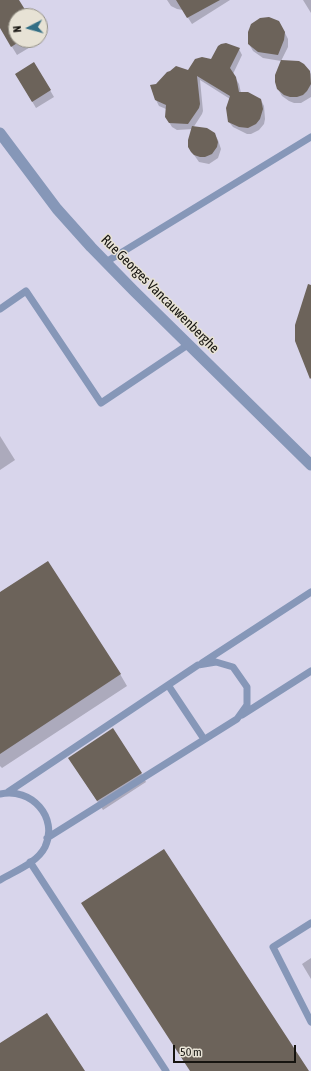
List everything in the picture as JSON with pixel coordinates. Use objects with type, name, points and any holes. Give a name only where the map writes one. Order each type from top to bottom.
[{"type":"street","name":"Rue Georges Vancauwenberghe","points":[[0,133],[57,209],[106,262],[311,465]]},
{"type":"lane","points":[[106,262],[311,137]]},
{"type":"lane","points":[[0,309],[26,291],[101,403],[189,344]]},
{"type":"lane","points":[[0,794],[8,792],[311,592]]},
{"type":"lane","points":[[198,666],[216,662],[232,667],[247,687],[247,706],[236,719]]},
{"type":"lane","points":[[47,838],[311,671]]},
{"type":"lane","points":[[168,685],[204,739]]},
{"type":"lane","points":[[0,880],[37,858],[45,847],[48,834],[47,821],[42,809],[33,800],[21,794],[8,792]]},
{"type":"lane","points":[[30,862],[166,1071]]},
{"type":"lane","points":[[311,923],[273,947],[311,1022]]},
{"type":"shaded area","points":[[0,0],[311,0],[311,1071],[0,1071]]},
{"type":"building","points":[[0,0],[19,0],[24,8],[8,8],[8,42],[0,28]]},
{"type":"building","points":[[176,0],[220,0],[187,18]]},
{"type":"building","points":[[269,17],[279,21],[285,32],[284,40],[278,55],[258,52],[248,44],[248,32],[251,24],[260,18]]},
{"type":"building","points":[[226,43],[240,48],[230,68],[236,77],[239,92],[248,92],[261,99],[263,109],[260,119],[256,124],[248,128],[239,127],[228,122],[226,108],[230,96],[197,76],[200,104],[199,108],[188,124],[169,123],[165,117],[166,105],[155,100],[150,85],[156,84],[167,72],[176,66],[188,70],[195,59],[202,57],[211,59],[218,46]]},
{"type":"building","points":[[281,60],[299,61],[310,71],[311,84],[303,95],[290,97],[284,95],[277,89],[275,75]]},
{"type":"building","points":[[34,62],[51,90],[32,102],[15,74]]},
{"type":"building","points":[[192,126],[207,128],[215,133],[218,142],[217,147],[212,154],[205,157],[200,157],[191,152],[188,147],[188,140]]},
{"type":"building","points":[[308,284],[311,285],[310,379],[295,341],[295,325]]},
{"type":"building","points":[[48,561],[121,674],[0,754],[0,592]]},
{"type":"building","points":[[113,728],[142,773],[97,801],[68,758]]},
{"type":"building","points":[[164,849],[309,1071],[190,1071],[81,903]]},
{"type":"building","points":[[47,1013],[85,1071],[0,1071],[0,1043]]}]
